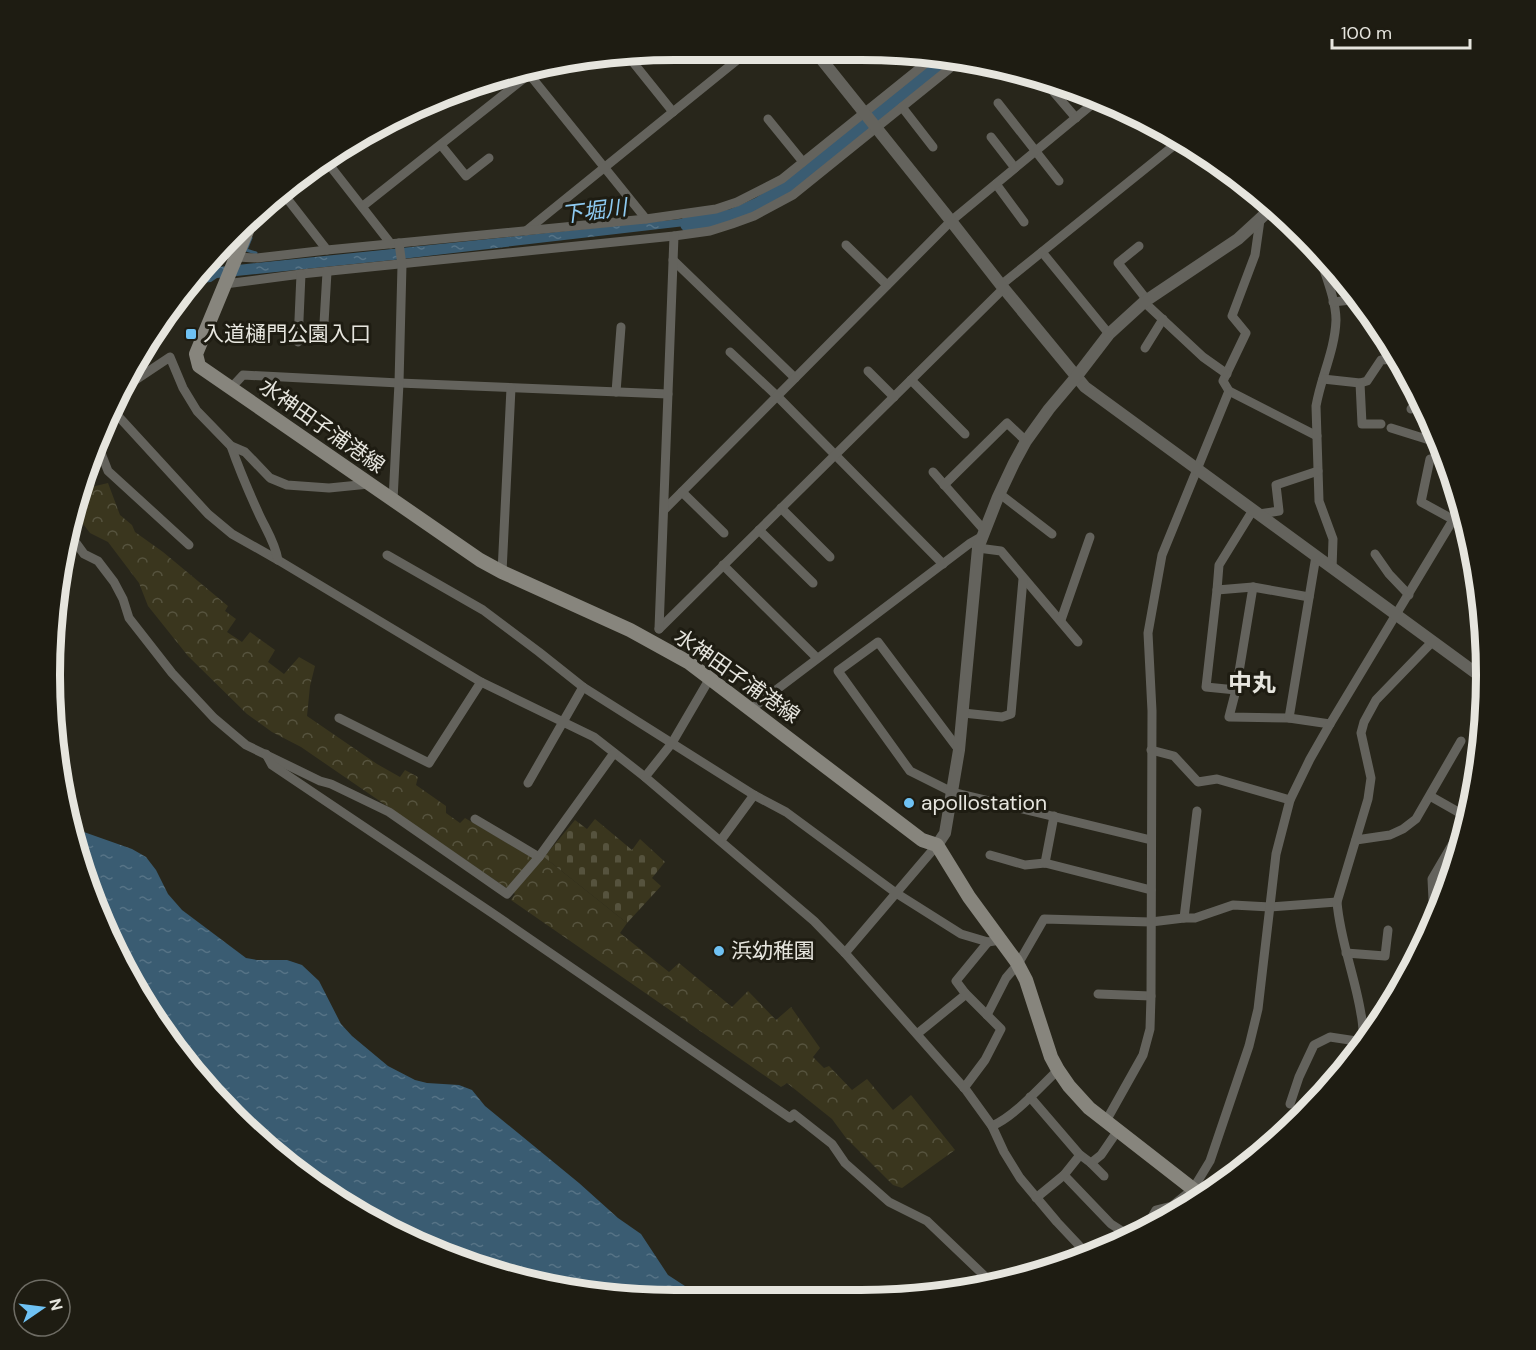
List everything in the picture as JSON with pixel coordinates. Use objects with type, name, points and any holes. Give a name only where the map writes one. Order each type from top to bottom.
[{"type":"main road","name":"水神田子浦港線","points":[[245,235],[196,354],[199,366],[480,560],[651,641],[688,662],[922,840],[938,845]]},
{"type":"main road","points":[[938,845],[994,941],[1018,964],[1026,980],[1051,1057],[1058,1070],[1089,1108],[1196,1190]]},
{"type":"street","points":[[525,231],[737,60]]},
{"type":"street","points":[[822,60],[1002,287],[1085,387],[1476,673]]},
{"type":"street","points":[[632,61],[673,112]]},
{"type":"street","points":[[235,260],[646,219],[716,209],[737,202],[782,179],[925,63]]},
{"type":"street","points":[[226,282],[710,231],[754,216],[793,195],[952,67]]},
{"type":"street","points":[[532,77],[646,219]]},
{"type":"street","points":[[363,206],[522,80]]},
{"type":"street","points":[[1054,91],[1076,118]]},
{"type":"street","points":[[998,103],[1059,181]]},
{"type":"street","points":[[664,510],[951,221],[1091,105]]},
{"type":"street","points":[[902,107],[933,147]]},
{"type":"street","points":[[768,119],[803,162]]},
{"type":"street","points":[[991,137],[1015,168]]},
{"type":"street","points":[[441,145],[466,176],[489,158]]},
{"type":"street","points":[[651,641],[659,628],[835,456],[1002,287],[1175,146]]},
{"type":"street","points":[[330,166],[395,243],[402,265],[393,501]]},
{"type":"street","points":[[996,184],[1024,222]]},
{"type":"street","points":[[287,199],[327,250]]},
{"type":"street","points":[[845,953],[938,845],[945,833],[959,750],[982,538],[1014,463],[1026,441],[1110,334],[1146,301],[1239,239],[1260,220],[1265,212]]},
{"type":"street","points":[[1260,220],[1255,255],[1232,316],[1246,333],[1223,381],[1229,391],[1317,436]]},
{"type":"street","points":[[659,628],[674,236]]},
{"type":"street","points":[[846,245],[887,285]]},
{"type":"street","points":[[1139,246],[1118,263],[1162,319],[1203,357],[1227,374]]},
{"type":"street","points":[[1042,252],[1110,334]]},
{"type":"street","points":[[674,260],[795,378]]},
{"type":"street","points":[[1324,271],[1336,319],[1330,356],[1318,391],[1316,406],[1319,501],[1333,539],[1332,569]]},
{"type":"street","points":[[324,323],[327,272]]},
{"type":"street","points":[[298,342],[302,274]]},
{"type":"street","points":[[1333,302],[1348,300]]},
{"type":"street","points":[[1145,348],[1162,319]]},
{"type":"street","points":[[616,392],[621,327]]},
{"type":"street","points":[[730,352],[777,396],[943,564]]},
{"type":"street","points":[[135,380],[170,357],[183,388],[197,411],[231,446],[245,452],[270,478],[287,485],[329,488],[369,484]]},
{"type":"street","points":[[1323,379],[1367,381],[1381,360],[1389,360]]},
{"type":"street","points":[[868,371],[894,397]]},
{"type":"street","points":[[231,388],[243,375],[668,394]]},
{"type":"street","points":[[911,380],[965,434]]},
{"type":"street","points":[[1360,382],[1362,424],[1381,424]]},
{"type":"street","points":[[502,572],[511,388]]},
{"type":"street","points":[[1106,1121],[1143,1055],[1150,1029],[1152,711],[1148,633],[1162,555],[1229,391]]},
{"type":"street","points":[[1411,409],[1414,406]]},
{"type":"street","points":[[118,414],[207,514],[232,534],[481,682],[594,737],[721,840],[814,921],[917,1034],[964,1088],[992,1126],[1020,1178],[1082,1248]]},
{"type":"street","points":[[944,485],[1007,423],[1026,441]]},
{"type":"street","points":[[1391,428],[1429,440]]},
{"type":"street","points":[[231,446],[258,512],[276,548],[278,560]]},
{"type":"street","points":[[102,454],[108,471],[189,545]]},
{"type":"street","points":[[1199,1188],[1249,1046],[1258,1009],[1276,854],[1290,800],[1330,724],[1454,520],[1421,501],[1430,459]]},
{"type":"street","points":[[1256,512],[1279,511],[1276,485],[1318,471]]},
{"type":"street","points":[[933,472],[982,538],[1001,551],[1078,642]]},
{"type":"street","points":[[682,492],[724,533]]},
{"type":"street","points":[[1000,494],[1052,534]]},
{"type":"street","points":[[781,508],[830,557]]},
{"type":"street","points":[[1236,690],[1206,687],[1219,565],[1256,512]]},
{"type":"street","points":[[759,530],[813,583]]},
{"type":"street","points":[[1061,620],[1090,537]]},
{"type":"street","points":[[751,709],[943,564],[982,538]]},
{"type":"street","points":[[75,542],[84,554],[98,561],[114,582],[129,618],[172,673],[214,717],[246,745],[389,812],[507,894],[539,857],[614,753]]},
{"type":"street","points":[[1376,554],[1389,574],[1409,596]]},
{"type":"street","points":[[387,555],[483,610],[583,687],[754,795],[786,812],[896,893],[961,934],[994,941]]},
{"type":"street","points":[[1289,718],[1316,556]]},
{"type":"street","points":[[723,565],[817,658]]},
{"type":"street","points":[[963,713],[1002,717],[1011,714],[1023,579]]},
{"type":"street","points":[[1217,590],[1253,587],[1309,597]]},
{"type":"street","points":[[1253,587],[1236,690],[1228,717],[1289,718],[1330,724]]},
{"type":"street","points":[[1363,1030],[1337,902],[1362,825],[1371,778],[1361,734],[1364,722],[1376,700],[1433,641]]},
{"type":"street","points":[[959,750],[878,642],[838,671],[910,771],[952,792],[1151,840]]},
{"type":"street","points":[[645,777],[672,743],[710,678]]},
{"type":"street","points":[[339,718],[429,763],[481,682]]},
{"type":"street","points":[[528,783],[583,687]]},
{"type":"street","points":[[1356,840],[1390,835],[1416,819],[1461,741]]},
{"type":"street","points":[[1152,750],[1174,756],[1198,782],[1217,778],[1290,800]]},
{"type":"street","points":[[266,754],[272,765],[495,915],[780,1112],[790,1118],[794,1114],[807,1123],[832,1144],[845,1163],[889,1202],[927,1221],[986,1277]]},
{"type":"street","points":[[721,840],[754,795]]},
{"type":"street","points":[[1430,796],[1460,814]]},
{"type":"street","points":[[1184,918],[1197,811]]},
{"type":"street","points":[[1045,863],[1054,816]]},
{"type":"street","points":[[475,819],[539,857]]},
{"type":"street","points":[[1433,899],[1432,879],[1451,846]]},
{"type":"street","points":[[990,855],[1025,865],[1045,863],[1151,890]]},
{"type":"street","points":[[987,1015],[1006,978],[1018,964],[1044,919],[1151,922],[1195,918],[1233,905],[1270,907],[1337,902]]},
{"type":"street","points":[[1346,954],[1385,956],[1388,930]]},
{"type":"street","points":[[964,1088],[985,1060],[1001,1029],[956,981],[994,941]]},
{"type":"street","points":[[917,1034],[965,993]]},
{"type":"street","points":[[1098,994],[1151,996]]},
{"type":"street","points":[[1290,1104],[1299,1077],[1314,1045],[1330,1037],[1355,1041]]},
{"type":"street","points":[[992,1126],[998,1124],[1030,1097],[1058,1070]]},
{"type":"street","points":[[1030,1097],[1080,1155],[1104,1176]]},
{"type":"street","points":[[1091,1163],[1101,1155],[1114,1136]]},
{"type":"street","points":[[1036,1198],[1064,1175],[1080,1155]]},
{"type":"street","points":[[1064,1175],[1111,1224],[1123,1231]]},
{"type":"street","points":[[1152,1217],[1156,1210],[1171,1206]]},
{"type":"green space","points":[[108,483],[120,515],[132,525],[135,532],[228,606],[225,611],[236,619],[227,632],[242,642],[250,632],[275,650],[268,662],[284,674],[299,657],[315,666],[307,716],[400,777],[405,770],[418,777],[416,785],[446,806],[446,813],[460,823],[465,818],[539,862],[544,857],[627,923],[620,933],[669,972],[679,963],[732,1007],[748,991],[776,1020],[791,1007],[820,1048],[813,1057],[824,1068],[829,1066],[852,1090],[867,1079],[893,1110],[911,1095],[955,1150],[902,1188],[893,1185],[846,1138],[832,1119],[787,1083],[781,1087],[511,900],[515,894],[301,747],[272,732],[247,714],[188,656],[148,606],[139,583],[108,542],[90,533],[80,520],[90,487]]},
{"type":"green space","points":[[595,819],[632,850],[640,839],[665,862],[652,878],[661,886],[627,923],[544,857],[575,820],[587,829]]},
{"type":"water","points":[[709,216],[711,223],[217,278],[211,282],[202,283],[215,267]]},
{"type":"water","points":[[80,830],[132,849],[146,857],[156,870],[168,894],[182,910],[246,958],[287,960],[302,965],[319,981],[341,1024],[388,1066],[415,1080],[459,1085],[472,1090],[485,1106],[618,1218],[641,1234],[668,1275],[691,1290],[635,1289],[595,1285],[516,1269],[477,1257],[403,1227],[367,1208],[301,1163],[240,1110],[187,1049],[164,1017],[123,947],[93,873]]},
{"type":"waterway","name":"下堀川","points":[[688,224],[732,217],[759,205],[782,191],[940,65]]},
{"type":"waterway","points":[[251,238],[246,250],[256,253]]},
{"type":"place","name":"入道樋門公園入口","points":[[191,334]]},
{"type":"place","name":"apollostation","points":[[909,803]]},
{"type":"place","name":"浜幼稚園","points":[[719,951]]},
{"type":"district","name":"中丸","points":[[1252,682]]}]
